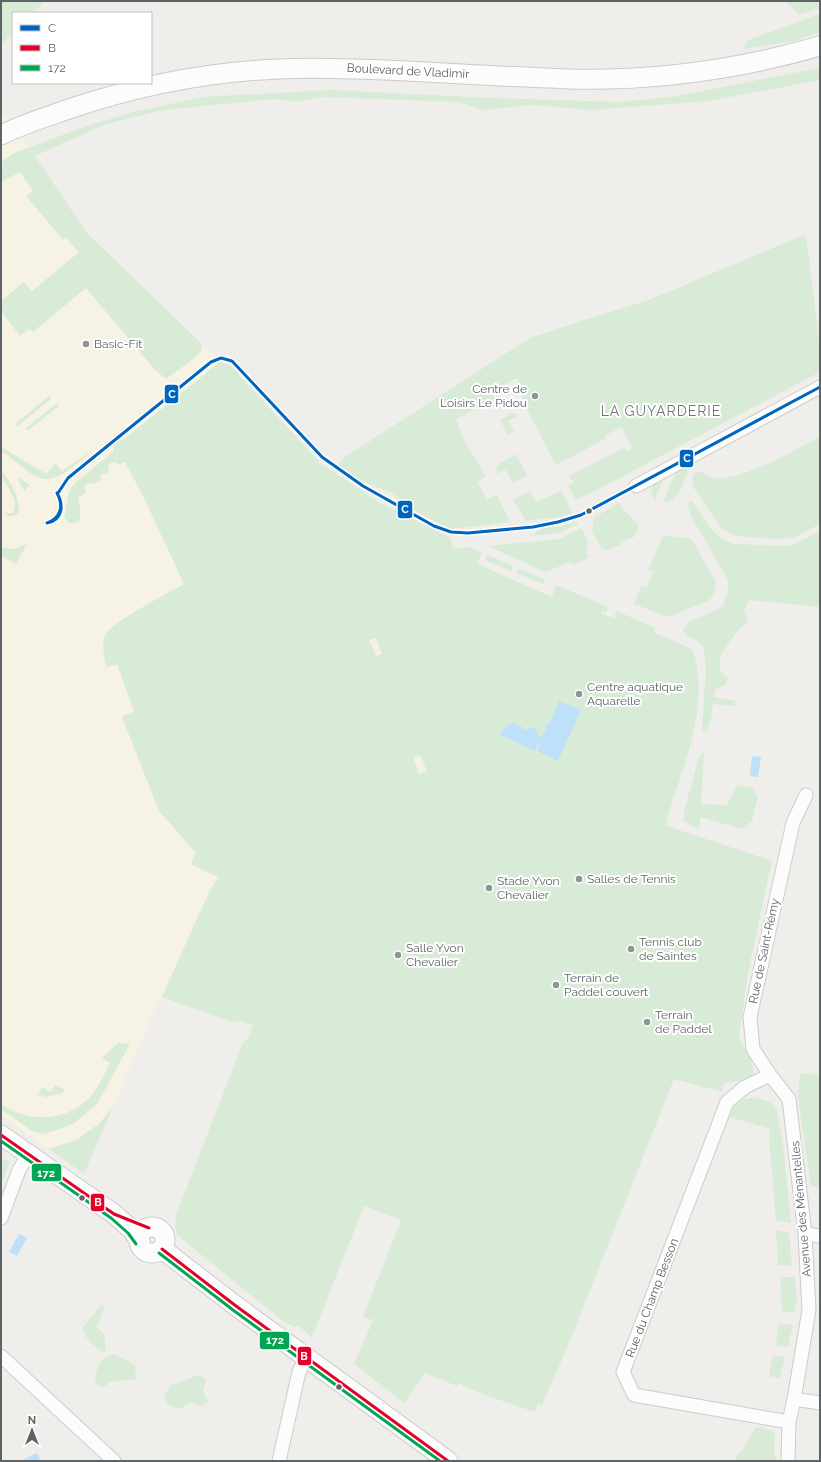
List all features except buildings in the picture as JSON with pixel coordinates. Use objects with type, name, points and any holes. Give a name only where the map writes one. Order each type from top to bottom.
[{"type":"main road","name":"Boulevard de Vladimir","points":[[1,135],[50,115],[132,90],[181,80],[237,72],[328,68],[605,80],[703,72],[771,59],[820,46]]},
{"type":"main road","points":[[1,1135],[144,1234],[143,1249],[150,1253],[155,1253],[162,1249],[236,1306],[448,1461]]},
{"type":"street","points":[[636,486],[820,387]]},
{"type":"street","name":"Rue de Saint-Rémy","points":[[789,1099],[770,1075],[753,1049],[750,1017],[793,823],[806,795]]},
{"type":"street","name":"Rue du Champ Besson","points":[[770,1075],[745,1087],[727,1102],[623,1372],[634,1395],[789,1422]]},
{"type":"street","name":"Avenue des Ménantelles","points":[[788,1461],[789,1422],[809,1310],[806,1234],[789,1099]]},
{"type":"street","points":[[1,1218],[19,1170],[28,1155]]},
{"type":"street","points":[[806,1234],[820,1236]]},
{"type":"street","points":[[1,1356],[114,1461]]},
{"type":"street","points":[[279,1461],[299,1372],[306,1357]]},
{"type":"street","points":[[794,1399],[820,1403]]},
{"type":"shaded area","points":[[1,114],[17,129],[87,233],[220,362],[124,439],[139,488],[184,584],[130,615],[113,627],[117,663],[134,711],[123,717],[187,842],[196,853],[191,865],[218,877],[207,895],[145,1032],[84,1174],[1,1115]]},
{"type":"green space","points":[[1,1],[45,1],[34,12],[12,12],[12,33],[1,45]]},
{"type":"green space","points":[[785,1],[820,1],[820,8],[799,15]]},
{"type":"green space","points":[[820,14],[820,32],[795,41],[744,49],[748,40]]},
{"type":"green space","points":[[820,68],[820,80],[709,101],[592,110],[531,105],[482,110],[460,102],[322,97],[297,102],[273,99],[164,110],[106,124],[35,156],[87,233],[202,344],[202,350],[192,360],[166,379],[154,369],[86,288],[33,332],[29,329],[20,336],[1,311],[1,301],[24,282],[32,291],[79,252],[66,238],[63,240],[26,196],[33,191],[20,172],[1,182],[1,162],[16,152],[87,126],[133,112],[203,97],[331,90],[492,98],[620,102],[677,96]]},
{"type":"green space","points":[[806,234],[820,347],[820,372],[595,491],[576,500],[568,486],[574,483],[569,476],[624,448],[626,451],[632,448],[622,427],[604,436],[605,439],[556,465],[523,402],[520,385],[516,378],[492,392],[495,398],[456,419],[464,440],[486,476],[477,482],[487,499],[497,495],[510,522],[450,529],[408,507],[392,493],[356,479],[338,465],[345,457],[530,338],[649,300]]},
{"type":"green space","name":"Stade Yvon Chevalier","points":[[220,362],[230,365],[321,464],[382,504],[451,538],[453,549],[469,547],[482,553],[477,564],[552,597],[556,585],[608,607],[606,612],[602,611],[602,614],[617,619],[614,616],[617,611],[655,628],[653,632],[692,649],[695,656],[699,686],[698,706],[691,744],[667,818],[667,826],[772,861],[750,963],[739,1034],[741,1042],[751,1060],[754,1074],[749,1079],[724,1083],[722,1092],[674,1079],[570,1341],[542,1405],[538,1403],[535,1412],[485,1395],[458,1383],[457,1386],[425,1373],[404,1403],[354,1364],[374,1318],[370,1320],[363,1317],[401,1220],[364,1206],[312,1337],[298,1326],[296,1327],[284,1322],[177,1235],[175,1227],[176,1215],[242,1045],[248,1038],[253,1025],[241,1021],[232,1022],[162,997],[208,895],[218,877],[191,864],[196,853],[159,811],[122,717],[134,711],[117,664],[106,667],[103,642],[106,634],[119,622],[184,584],[146,502],[125,462],[118,465],[116,462],[109,464],[109,472],[100,476],[102,479],[93,484],[88,483],[84,486],[86,493],[78,497],[80,516],[77,522],[69,523],[64,517],[68,495],[72,486],[76,482],[113,452],[113,446],[118,441],[124,439]]},
{"type":"green space","points":[[49,396],[52,398],[17,427],[15,424]]},
{"type":"green space","points":[[57,403],[59,406],[29,430],[25,429]]},
{"type":"green space","points":[[514,412],[517,416],[508,421],[514,431],[508,435],[500,420]]},
{"type":"green space","points":[[820,437],[820,524],[793,538],[772,539],[737,536],[722,529],[694,488],[692,480],[694,473],[700,471],[710,477],[722,478],[735,476],[766,464]]},
{"type":"green space","points":[[1,447],[47,474],[55,463],[62,471],[96,448],[70,469],[54,478],[47,479],[40,478],[30,473],[1,451]]},
{"type":"green space","points":[[516,454],[527,475],[513,483],[506,470],[497,474],[496,467]]},
{"type":"green space","points":[[690,464],[678,494],[669,501],[663,503],[676,471]]},
{"type":"green space","points":[[1,471],[12,485],[18,501],[19,512],[14,516],[8,516],[5,513],[13,513],[15,507],[13,496],[4,481]]},
{"type":"green space","points":[[665,476],[655,500],[651,492],[652,485]]},
{"type":"green space","points":[[17,477],[30,485],[24,491]]},
{"type":"green space","points":[[530,491],[536,502],[561,491],[573,513],[559,517],[526,521],[513,500]]},
{"type":"green space","points":[[692,501],[708,525],[719,537],[733,544],[790,546],[820,531],[820,607],[749,600],[744,610],[748,621],[734,635],[720,656],[720,670],[728,678],[726,684],[714,690],[714,697],[735,701],[735,706],[713,704],[707,732],[702,730],[706,666],[703,645],[686,635],[683,630],[689,622],[723,606],[728,590],[728,580],[691,516],[688,505],[689,502]]},
{"type":"green space","points":[[618,502],[639,525],[634,537],[620,542],[621,545],[606,551],[605,549],[603,550],[592,532],[594,517],[613,507]]},
{"type":"green space","points":[[577,521],[578,524],[559,533],[529,536],[543,528],[563,526]]},
{"type":"green space","points":[[581,528],[588,541],[586,552],[589,558],[572,565],[571,562],[545,572],[488,546],[560,539]]},
{"type":"green space","points":[[663,536],[691,538],[716,582],[713,596],[708,601],[668,617],[634,604],[641,586],[646,588],[653,572],[648,570]]},
{"type":"green space","points":[[27,544],[16,564],[1,556],[1,548],[13,549]]},
{"type":"green space","points":[[487,555],[513,566],[512,571],[485,560]]},
{"type":"green space","points":[[518,569],[545,579],[543,584],[516,573]]},
{"type":"green space","points":[[704,752],[701,804],[727,805],[737,786],[752,787],[758,797],[752,821],[742,829],[700,817],[699,829],[683,821],[684,811],[699,757]]},
{"type":"green space","points":[[118,1043],[130,1044],[97,1104],[73,1124],[45,1134],[32,1131],[1,1109],[1,1104],[23,1114],[35,1117],[46,1117],[69,1112],[80,1106],[95,1090],[110,1063],[102,1058]]},
{"type":"green space","points":[[800,1073],[820,1075],[820,1187],[811,1186],[798,1098]]},
{"type":"green space","points":[[55,1085],[64,1089],[63,1093],[46,1097],[38,1095],[42,1087],[50,1092]]},
{"type":"green space","points":[[757,1098],[770,1102],[777,1110],[784,1152],[791,1223],[776,1220],[769,1137],[770,1129],[730,1117],[734,1107],[739,1101]]},
{"type":"green space","points":[[113,1106],[84,1174],[48,1149],[76,1140],[99,1124]]},
{"type":"green space","points":[[5,1159],[10,1162],[1,1185],[1,1160]]},
{"type":"green space","points":[[776,1230],[789,1233],[792,1266],[778,1265]]},
{"type":"green space","points":[[780,1277],[795,1277],[797,1301],[794,1313],[782,1311]]},
{"type":"green space","points":[[102,1304],[104,1308],[97,1327],[104,1335],[106,1349],[103,1353],[87,1338],[83,1327]]},
{"type":"green space","points":[[778,1323],[793,1325],[788,1347],[776,1346]]},
{"type":"green space","points":[[114,1354],[135,1365],[136,1379],[110,1382],[103,1388],[95,1382],[99,1364],[105,1358]]},
{"type":"green space","points":[[773,1355],[785,1357],[780,1378],[769,1376]]},
{"type":"green space","points":[[199,1375],[206,1380],[203,1391],[208,1402],[200,1407],[191,1402],[180,1409],[168,1405],[164,1396],[171,1385]]},
{"type":"green space","points":[[756,1427],[768,1429],[775,1433],[774,1455],[778,1461],[733,1461],[743,1449]]},
{"type":"sand","points":[[376,638],[382,654],[376,656],[369,640]]},
{"type":"sand","points":[[420,755],[427,771],[419,774],[413,757]]},
{"type":"water","points":[[559,701],[581,710],[558,761],[537,751],[540,743],[535,751],[500,735],[506,726],[514,722],[521,726],[524,730],[533,727],[536,728],[538,736],[542,737],[547,729],[544,725],[549,724]]},
{"type":"water","points":[[752,756],[761,757],[758,777],[750,776]]},
{"type":"water","points":[[19,1234],[27,1238],[17,1256],[9,1252]]},
{"type":"water","points":[[37,1453],[41,1461],[22,1460]]},
{"type":"transit line","name":"C","points":[[58,493],[68,478],[211,362],[221,358],[232,361],[322,457],[363,486],[434,526],[451,532],[468,533],[533,527],[558,522],[581,515],[820,387]]},
{"type":"transit line","name":"C","points":[[47,523],[52,521],[60,511],[61,507],[57,493]]},
{"type":"transit line","name":"C","points":[[47,523],[56,519],[61,511],[61,502],[57,493]]},
{"type":"transit line","name":"B","points":[[1,1135],[114,1214],[149,1228]]},
{"type":"transit line","name":"172","points":[[1,1141],[111,1218],[128,1233],[136,1244]]},
{"type":"transit line","name":"B","points":[[162,1249],[236,1306],[448,1461]]},
{"type":"transit line","name":"172","points":[[159,1253],[233,1310],[440,1461]]},
{"type":"place","name":"Basic-Fit","points":[[86,344]]},
{"type":"place","name":"Centre de Loisirs Le Pidou","points":[[535,396]]},
{"type":"place","name":"Centre aquatique Aquarelle","points":[[579,694]]},
{"type":"place","name":"Salles de Tennis","points":[[579,879]]},
{"type":"place","name":"Stade Yvon Chevalier","points":[[489,888]]},
{"type":"place","name":"Tennis club de Saintes","points":[[631,949]]},
{"type":"place","name":"Salle Yvon Chevalier","points":[[398,955]]},
{"type":"place","name":"Terrain de Paddel couvert","points":[[556,985]]},
{"type":"place","name":"Terrain de Paddel","points":[[647,1022]]},
{"type":"district","name":"LA GUYARDERIE","points":[[661,411]]}]
